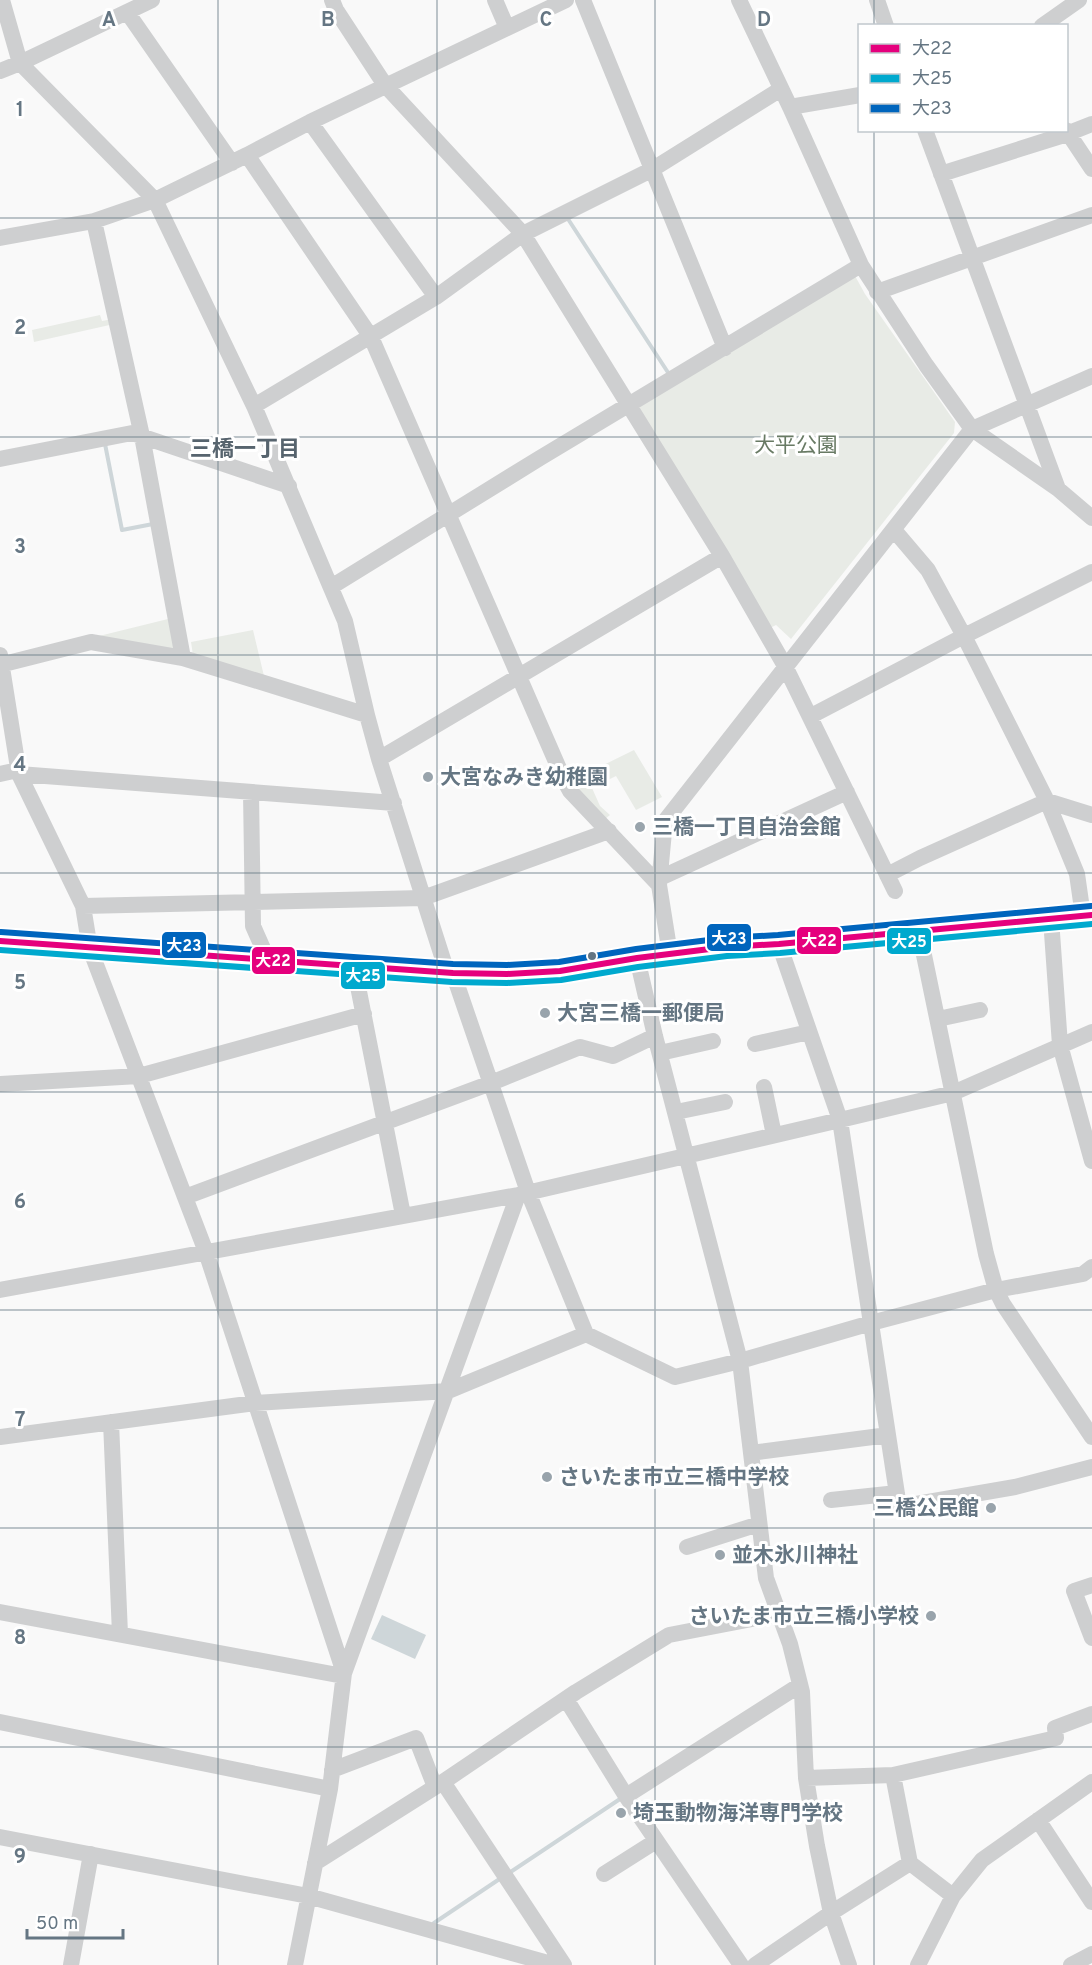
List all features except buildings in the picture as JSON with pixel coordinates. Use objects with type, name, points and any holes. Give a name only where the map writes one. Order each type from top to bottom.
[{"type":"main road","points":[[0,941],[90,949],[507,974],[561,971],[726,946],[779,944],[1087,916]]},
{"type":"street","points":[[2,0],[20,63],[155,200],[254,406],[345,621],[379,759],[423,898],[491,1083],[523,1194],[586,1334],[675,1377],[996,1290],[1083,1274],[1092,1267]]},
{"type":"street","points":[[0,71],[152,0]]},
{"type":"street","points":[[332,0],[336,10],[386,85],[523,234],[722,556],[786,666],[895,891]]},
{"type":"street","points":[[495,0],[507,28]]},
{"type":"street","points":[[0,238],[94,221],[155,200],[386,85],[566,0]]},
{"type":"street","points":[[584,0],[725,348]]},
{"type":"street","points":[[739,0],[861,266],[877,292],[972,429],[1058,489],[1092,518]]},
{"type":"street","points":[[877,0],[885,24]]},
{"type":"street","points":[[1045,24],[1078,0]]},
{"type":"street","points":[[127,12],[240,159],[371,337],[567,785],[660,882]]},
{"type":"street","points":[[254,406],[436,297],[523,234],[653,169],[781,90]]},
{"type":"street","points":[[790,107],[858,95]]},
{"type":"street","points":[[310,122],[436,297]]},
{"type":"street","points":[[941,174],[1092,124]]},
{"type":"street","points":[[926,132],[1058,489]]},
{"type":"street","points":[[1068,132],[1092,169]]},
{"type":"street","points":[[877,292],[1092,215]]},
{"type":"street","points":[[94,221],[142,436],[183,658]]},
{"type":"street","points":[[331,586],[861,266]]},
{"type":"street","points":[[670,954],[660,882],[665,821],[972,429],[1092,376]]},
{"type":"street","points":[[0,459],[132,433],[288,486]]},
{"type":"street","points":[[894,530],[928,570],[1047,801],[1077,874],[1087,916]]},
{"type":"street","points":[[379,759],[722,556]]},
{"type":"street","points":[[812,716],[1092,572]]},
{"type":"street","points":[[343,1676],[206,1252],[90,949],[83,906],[19,772],[1,662],[91,642],[183,658],[367,715]]},
{"type":"street","points":[[0,774],[19,772],[394,803]]},
{"type":"street","points":[[251,792],[253,926],[268,960]]},
{"type":"street","points":[[660,882],[847,792]]},
{"type":"street","points":[[887,875],[1047,801],[1092,815]]},
{"type":"street","points":[[83,906],[423,898],[609,831]]},
{"type":"street","points":[[1051,918],[1060,1046],[1092,1161]]},
{"type":"street","points":[[919,931],[996,1290],[1092,1437]]},
{"type":"street","points":[[779,944],[840,1120],[900,1507],[1015,1487],[1092,1467]]},
{"type":"street","points":[[637,958],[655,1036],[740,1361],[766,1578],[790,1644],[800,1685],[806,1778],[817,1846],[831,1913],[849,1965]]},
{"type":"street","points":[[354,966],[403,1215]]},
{"type":"street","points":[[938,1019],[980,1010]]},
{"type":"street","points":[[0,1084],[139,1076],[364,1014]]},
{"type":"street","points":[[755,1044],[809,1032]]},
{"type":"street","points":[[0,1290],[523,1194],[953,1094],[1092,1032]]},
{"type":"street","points":[[185,1197],[491,1083],[580,1047],[614,1056],[655,1036]]},
{"type":"street","points":[[660,1053],[713,1041]]},
{"type":"street","points":[[764,1087],[774,1135]]},
{"type":"street","points":[[676,1112],[725,1102]]},
{"type":"street","points":[[295,1965],[330,1789],[343,1676],[523,1194]]},
{"type":"street","points":[[0,1437],[255,1403],[448,1391],[586,1334]]},
{"type":"street","points":[[111,1422],[120,1634]]},
{"type":"street","points":[[751,1453],[888,1435]]},
{"type":"street","points":[[831,1500],[897,1493]]},
{"type":"street","points":[[687,1547],[759,1524]]},
{"type":"street","points":[[1092,1585],[1074,1591],[1092,1638]]},
{"type":"street","points":[[0,1611],[343,1676]]},
{"type":"street","points":[[315,1863],[439,1785],[566,1699],[669,1635],[778,1614]]},
{"type":"street","points":[[626,1796],[800,1685]]},
{"type":"street","points":[[566,1699],[626,1796],[741,1965]]},
{"type":"street","points":[[806,1778],[893,1775],[1056,1738],[1055,1728],[1092,1714]]},
{"type":"street","points":[[0,1722],[330,1789]]},
{"type":"street","points":[[332,1770],[416,1738],[439,1785],[564,1965]]},
{"type":"street","points":[[893,1775],[910,1863],[953,1896]]},
{"type":"street","points":[[920,1964],[953,1896],[982,1860],[1092,1782]]},
{"type":"street","points":[[1038,1820],[1092,1902]]},
{"type":"street","points":[[0,1837],[309,1896],[555,1965]]},
{"type":"street","points":[[604,1874],[656,1841]]},
{"type":"street","points":[[72,1965],[91,1854]]},
{"type":"street","points":[[755,1965],[910,1863]]},
{"type":"street","points":[[1071,1965],[1092,1954]]},
{"type":"green space","name":"大平公園","points":[[854,274],[865,294],[955,422],[954,433],[791,639],[776,625],[770,628],[636,405]]},
{"type":"green space","points":[[100,315],[102,321],[113,319],[114,324],[34,342],[32,330]]},
{"type":"green space","points":[[172,618],[179,652],[91,638]]},
{"type":"green space","points":[[253,630],[264,676],[193,655],[191,642]]},
{"type":"green space","points":[[634,750],[662,797],[636,810],[616,776],[592,788],[600,806],[610,815],[605,819],[571,781]]},
{"type":"shaded area","points":[[382,1615],[426,1635],[415,1659],[371,1639]]},
{"type":"waterway","points":[[568,219],[669,374]]},
{"type":"waterway","points":[[105,444],[122,530],[153,524]]},
{"type":"waterway","points":[[509,1873],[620,1799]]},
{"type":"waterway","points":[[434,1923],[501,1878]]},
{"type":"transit line","name":"大23","points":[[1,932],[453,964],[507,965],[559,962],[636,949],[725,938],[1091,906]]},
{"type":"transit line","name":"大22","points":[[0,941],[453,973],[507,974],[560,971],[637,958],[726,947],[1092,915]]},
{"type":"transit line","name":"大25","points":[[0,950],[452,982],[507,983],[561,980],[638,967],[727,956],[1092,924]]},
{"type":"place","name":"大宮なみき幼稚園","points":[[428,777]]},
{"type":"place","name":"三橋一丁目自治会館","points":[[640,827]]},
{"type":"place","name":"大宮三橋一郵便局","points":[[545,1013]]},
{"type":"place","name":"さいたま市立三橋中学校","points":[[547,1477]]},
{"type":"place","name":"三橋公民館","points":[[991,1508]]},
{"type":"place","name":"並木氷川神社","points":[[720,1555]]},
{"type":"place","name":"さいたま市立三橋小学校","points":[[931,1616]]},
{"type":"place","name":"埼玉動物海洋専門学校","points":[[621,1813]]},
{"type":"district","name":"三橋一丁目","points":[[245,448]]}]
